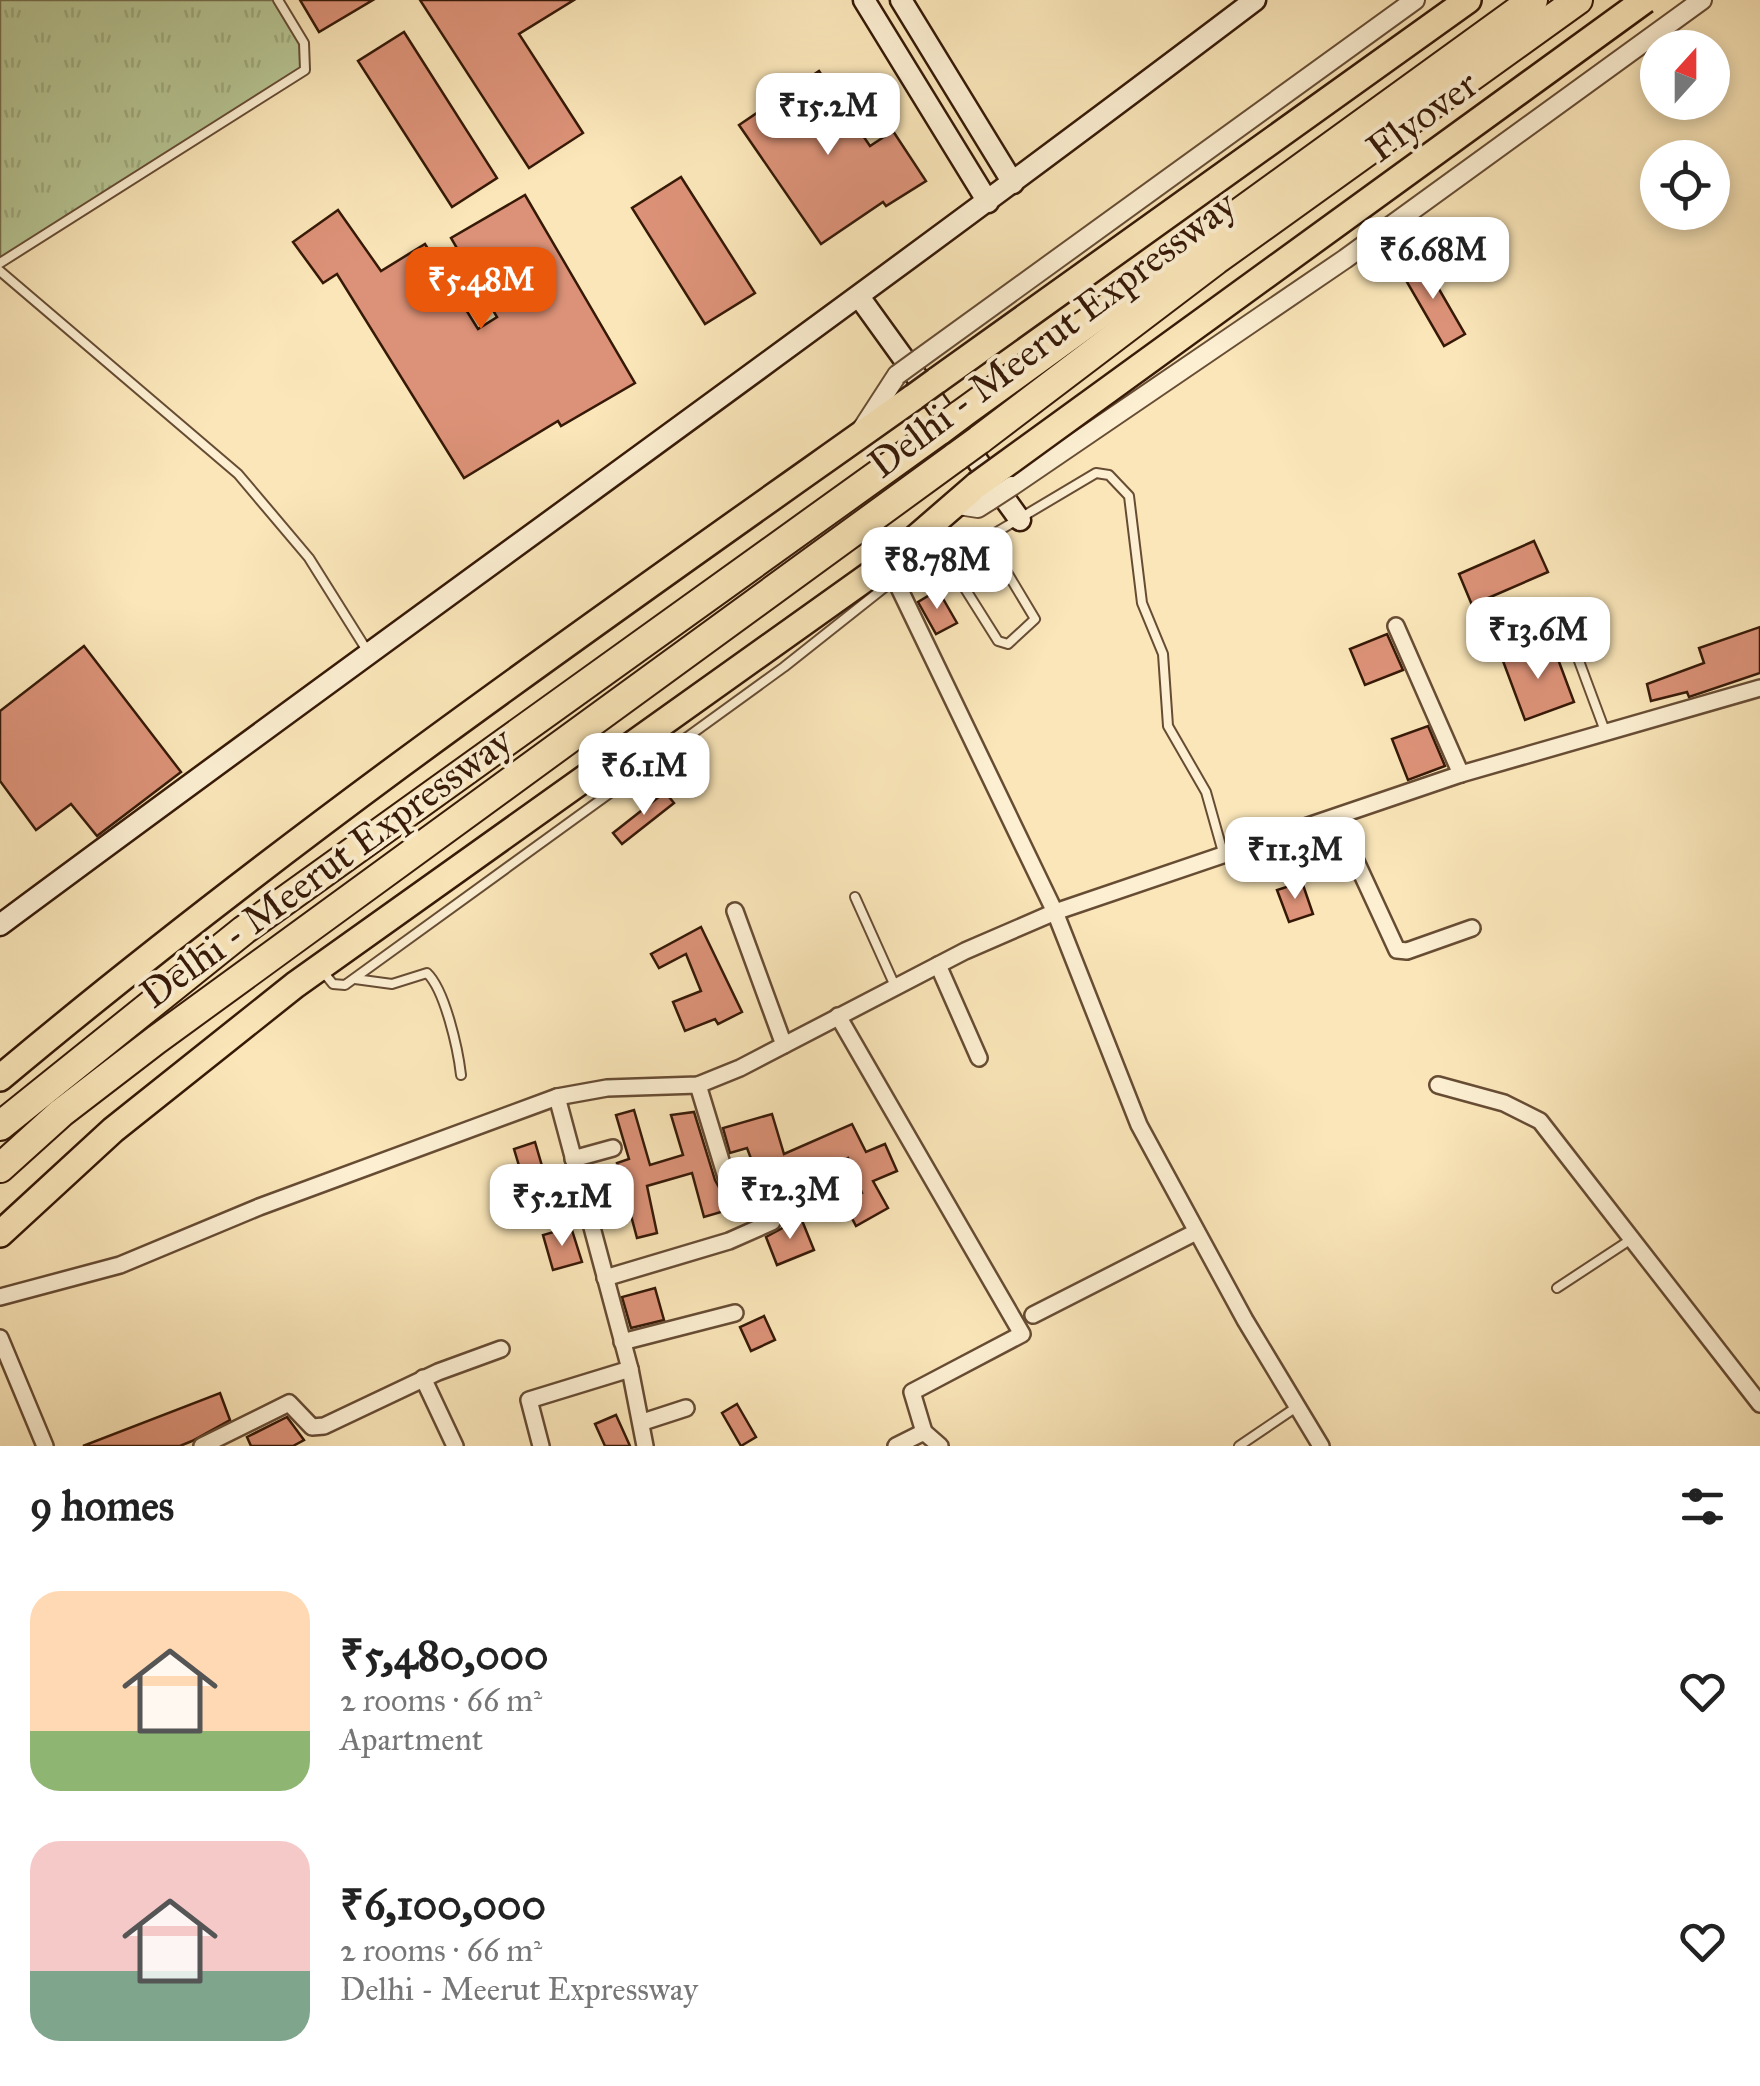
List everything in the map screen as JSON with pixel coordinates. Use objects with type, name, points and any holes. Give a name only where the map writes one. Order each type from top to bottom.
[{"type":"highway","name":"Flyover","points":[[0,1078],[182,930],[394,768],[1468,0]]},
{"type":"highway","name":"Delhi - Meerut Expressway","points":[[0,1126],[244,930],[1533,0]]},
{"type":"highway","name":"Delhi - Meerut Expressway","points":[[0,1168],[61,1113],[156,1040],[968,448],[1216,260],[1578,0]]},
{"type":"highway","name":"Flyover","points":[[1,1234],[113,1130],[320,968],[892,571],[952,504],[983,493],[1645,0]]},
{"type":"main road","points":[[864,0],[988,202]]},
{"type":"main road","points":[[901,0],[1014,183]]},
{"type":"main road","points":[[0,925],[368,652],[860,298],[1255,0]]},
{"type":"main road","points":[[860,298],[1020,520]]},
{"type":"street","points":[[856,438],[897,375],[1415,0]]},
{"type":"street","points":[[983,493],[1012,486],[1344,259],[1702,0]]},
{"type":"street","points":[[892,571],[1055,912],[1139,1126],[1321,1446]]},
{"type":"street","points":[[1396,626],[1461,774]]},
{"type":"street","points":[[0,1296],[120,1265],[259,1207],[557,1096],[607,1088],[698,1085],[938,965],[1055,912],[1461,774],[1606,736],[1760,688]]},
{"type":"street","points":[[1336,818],[1397,950],[1407,951],[1472,928]]},
{"type":"street","points":[[735,910],[784,1045]]},
{"type":"street","points":[[938,965],[979,1058]]},
{"type":"street","points":[[838,1016],[1022,1334],[912,1392],[924,1432],[940,1446]]},
{"type":"street","points":[[698,1085],[726,1177]]},
{"type":"street","points":[[1438,1085],[1504,1103],[1540,1121],[1760,1404]]},
{"type":"street","points":[[557,1096],[630,1369],[645,1446]]},
{"type":"street","points":[[573,1159],[614,1148]]},
{"type":"street","points":[[605,1278],[729,1241],[772,1222]]},
{"type":"street","points":[[1034,1314],[1196,1232]]},
{"type":"street","points":[[622,1342],[735,1312]]},
{"type":"street","points":[[0,1338],[45,1446]]},
{"type":"street","points":[[202,1446],[289,1404],[312,1426],[324,1426],[423,1378],[500,1350]]},
{"type":"street","points":[[541,1446],[529,1400],[630,1369]]},
{"type":"street","points":[[423,1378],[455,1446]]},
{"type":"street","points":[[642,1422],[686,1408]]},
{"type":"street","points":[[896,1446],[924,1432]]},
{"type":"lane","points":[[0,263],[304,70],[304,43],[278,0]]},
{"type":"lane","points":[[0,270],[238,474],[309,558],[368,652]]},
{"type":"lane","points":[[320,968],[339,986],[354,979],[784,667],[892,571],[947,560],[1096,473],[1121,483],[1129,496],[1142,603],[1164,654],[1168,726],[1206,792],[1224,856]]},
{"type":"lane","points":[[947,560],[998,641],[1008,644],[1035,619],[986,539]]},
{"type":"lane","points":[[1566,626],[1606,736]]},
{"type":"lane","points":[[855,898],[895,986]]},
{"type":"lane","points":[[354,979],[392,984],[427,973],[437,982],[456,1040],[461,1076]]},
{"type":"lane","points":[[1557,1288],[1634,1238]]},
{"type":"lane","points":[[1239,1446],[1298,1406]]},
{"type":"green space","points":[[0,0],[277,0],[304,43],[305,70],[0,263]]},
{"type":"building","points":[[300,0],[373,0],[319,32]]},
{"type":"building","points":[[420,0],[574,0],[519,34],[583,133],[529,168]]},
{"type":"building","points":[[404,32],[497,178],[452,207],[358,61]]},
{"type":"building","points":[[819,71],[870,146],[893,131],[926,181],[886,206],[883,202],[821,244],[739,125]]},
{"type":"building","points":[[681,177],[755,293],[705,324],[632,208]]},
{"type":"building","points":[[525,195],[635,383],[561,426],[558,421],[464,478],[337,274],[323,283],[293,242],[338,210],[381,271],[425,244],[478,329],[497,317],[451,238]]},
{"type":"building","points":[[1421,258],[1465,334],[1444,346],[1400,270]]},
{"type":"building","points":[[1534,541],[1548,572],[1472,605],[1459,574]]},
{"type":"building","points":[[938,590],[957,623],[936,634],[918,602]]},
{"type":"building","points":[[1760,627],[1760,673],[1689,697],[1687,692],[1651,701],[1647,684],[1704,663],[1699,648]]},
{"type":"building","points":[[1387,634],[1403,670],[1365,685],[1350,649]]},
{"type":"building","points":[[1552,643],[1574,702],[1525,720],[1503,661]]},
{"type":"building","points":[[84,646],[181,772],[97,836],[71,804],[36,830],[0,781],[0,711]]},
{"type":"building","points":[[1428,726],[1445,766],[1408,780],[1392,739]]},
{"type":"building","points":[[665,792],[674,803],[622,844],[613,833]]},
{"type":"building","points":[[1302,882],[1313,914],[1289,922],[1277,890]]},
{"type":"building","points":[[701,927],[742,1012],[718,1024],[715,1019],[685,1031],[673,1002],[701,991],[686,954],[659,968],[651,954]]},
{"type":"building","points":[[634,1110],[650,1165],[683,1155],[671,1115],[694,1112],[715,1180],[725,1198],[732,1196],[735,1208],[704,1217],[692,1173],[647,1186],[657,1233],[637,1238],[617,1163],[629,1159],[616,1115]]},
{"type":"building","points":[[772,1114],[784,1154],[852,1124],[866,1152],[885,1144],[897,1171],[873,1181],[888,1208],[856,1226],[844,1203],[862,1193],[848,1158],[764,1193],[747,1148],[730,1153],[723,1128]]},
{"type":"building","points":[[535,1142],[547,1183],[526,1189],[514,1149]]},
{"type":"building","points":[[801,1218],[814,1250],[777,1265],[766,1237]]},
{"type":"building","points":[[571,1227],[582,1262],[553,1270],[543,1235]]},
{"type":"building","points":[[655,1288],[664,1320],[631,1328],[622,1297]]},
{"type":"building","points":[[764,1316],[775,1340],[751,1351],[740,1327]]},
{"type":"building","points":[[220,1393],[230,1420],[180,1446],[83,1446]]},
{"type":"building","points":[[737,1404],[756,1437],[741,1446],[722,1413]]},
{"type":"building","points":[[616,1415],[630,1446],[605,1446],[595,1424]]},
{"type":"building","points":[[287,1417],[304,1440],[293,1446],[251,1446],[247,1437]]}]
